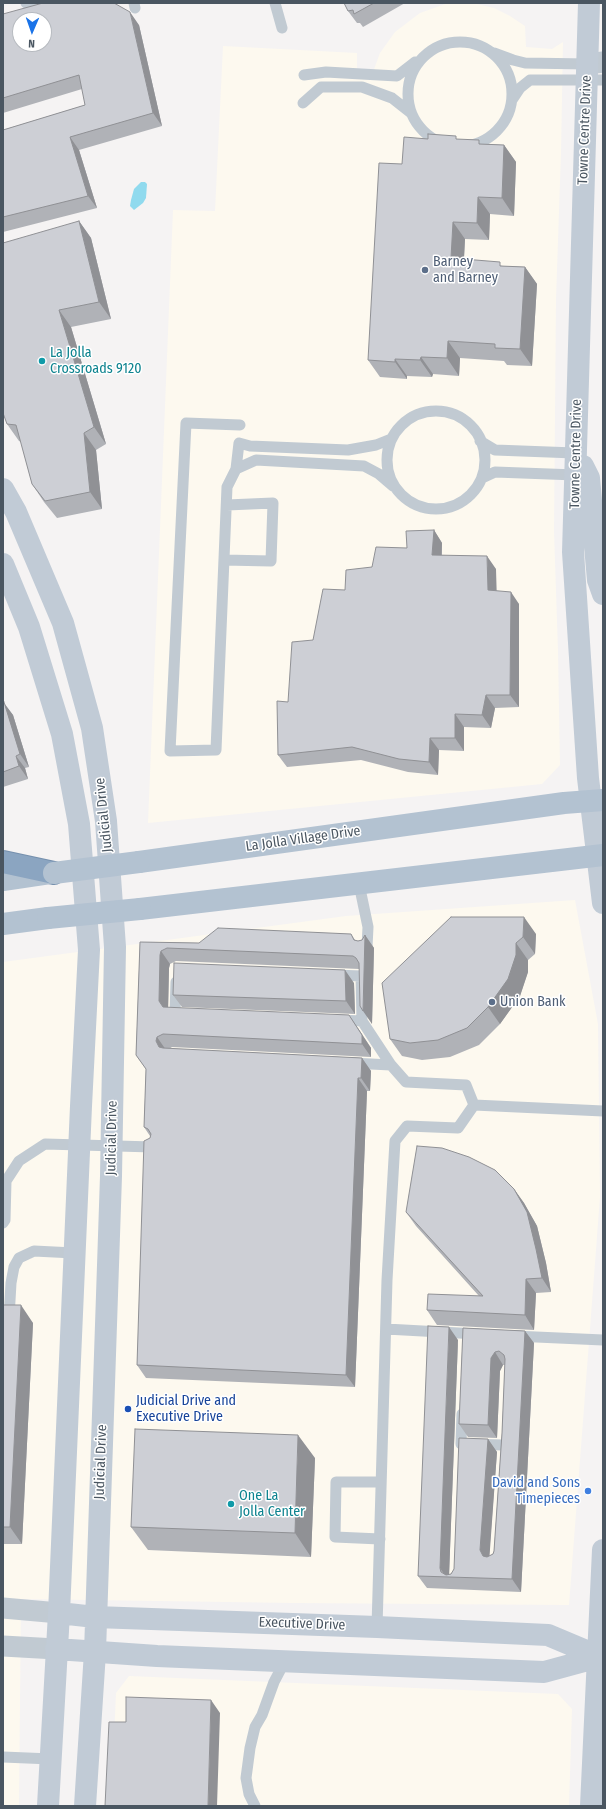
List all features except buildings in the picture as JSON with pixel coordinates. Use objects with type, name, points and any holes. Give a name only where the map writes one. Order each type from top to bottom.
[{"type":"highway","points":[[3,862],[54,873]]},
{"type":"main road","name":"La Jolla Village Drive","points":[[3,880],[556,804],[597,800]]},
{"type":"main road","points":[[3,924],[600,856]]},
{"type":"street","name":"Towne Centre Drive","points":[[589,3],[595,72],[575,453],[576,475],[573,552],[597,800],[603,903]]},
{"type":"street","points":[[575,453],[586,469],[589,478],[598,580],[603,594]]},
{"type":"street","name":"Judicial Drive","points":[[3,488],[16,512],[63,624],[92,728],[106,821],[115,947],[112,1146],[94,1652],[85,1806]]},
{"type":"street","name":"Judicial Drive","points":[[5,576],[29,627],[62,734],[79,824],[89,950],[74,1253],[59,1613],[48,1806]]},
{"type":"street","points":[[591,1806],[600,1656],[603,1550]]},
{"type":"street","name":"Executive Drive","points":[[3,1608],[95,1617],[377,1627],[548,1635],[600,1656]]},
{"type":"street","points":[[3,1646],[94,1652],[544,1672],[600,1656]]},
{"type":"lane","points":[[26,3],[30,5],[37,3]]},
{"type":"lane","points":[[275,3],[282,28]]},
{"type":"lane","points":[[304,75],[326,72],[397,76],[428,52],[440,45],[460,42],[479,45],[491,52],[525,63],[595,72]]},
{"type":"lane","points":[[428,52],[419,61],[412,73],[408,86],[407,100],[411,113],[418,126],[430,137],[443,144],[458,146],[474,144],[488,138],[500,128],[508,115],[512,100],[510,78],[506,68],[491,52]]},
{"type":"lane","points":[[512,100],[520,88],[530,80],[595,72]]},
{"type":"lane","points":[[303,103],[321,87],[362,87],[392,98],[411,113]]},
{"type":"lane","points":[[236,469],[256,460],[364,466],[380,474],[411,503],[430,509],[452,507],[466,500],[475,491],[482,478],[486,461],[478,433],[467,421],[452,414],[434,411],[417,415],[401,425],[391,439],[387,457],[387,470],[394,486]]},
{"type":"lane","points":[[240,425],[186,423],[170,751],[216,750],[227,487],[236,469],[239,443],[250,446],[348,450],[376,445],[391,439]]},
{"type":"lane","points":[[480,441],[495,450],[575,453]]},
{"type":"lane","points":[[482,478],[494,472],[576,475]]},
{"type":"lane","points":[[224,560],[271,561],[273,503],[227,505]]},
{"type":"lane","points":[[359,884],[368,927],[368,947]]},
{"type":"lane","points":[[176,968],[174,1014],[198,1015]]},
{"type":"lane","points":[[323,974],[361,976],[362,1021],[391,1065],[406,1082],[466,1085],[474,1105]]},
{"type":"lane","points":[[330,1020],[362,1021]]},
{"type":"lane","points":[[344,1062],[391,1065]]},
{"type":"lane","points":[[474,1105],[603,1111]]},
{"type":"lane","points":[[377,1627],[387,1280],[394,1141],[407,1126],[458,1128],[474,1105]]},
{"type":"lane","points":[[3,1223],[5,1220],[6,1181],[19,1161],[45,1144],[153,1147]]},
{"type":"lane","points":[[8,1321],[11,1283],[14,1267],[19,1258],[34,1251],[74,1253]]},
{"type":"lane","points":[[386,1329],[465,1337],[487,1335]]},
{"type":"lane","points":[[503,1336],[603,1340]]},
{"type":"lane","points":[[462,1405],[461,1448],[504,1449],[504,1430]]},
{"type":"lane","points":[[380,1539],[335,1537],[336,1482],[381,1482]]},
{"type":"lane","points":[[255,1806],[249,1794],[246,1778],[254,1727],[262,1714],[274,1682],[285,1661]]},
{"type":"lane","points":[[3,1757],[51,1758]]},
{"type":"shaded area","points":[[448,3],[477,4],[494,8],[510,16],[525,26],[526,47],[552,49],[563,42],[556,299],[554,531],[560,765],[542,784],[148,823],[173,210],[215,211],[223,46],[357,53],[357,71],[373,72],[380,53],[395,32],[420,13]]},
{"type":"shaded area","points":[[575,900],[598,1024],[600,1197],[569,1605],[21,1599],[19,1806],[3,1806],[3,962],[346,916]]},
{"type":"shaded area","points":[[129,1676],[558,1694],[572,1709],[569,1806],[111,1806],[116,1693]]},
{"type":"water","points":[[141,182],[145,182],[147,184],[146,198],[143,203],[134,210],[130,206],[131,200],[134,189]]},
{"type":"place","name":"Barney and Barney","points":[[425,270]]},
{"type":"place","name":"La Jolla Crossroads 9120","points":[[42,361]]},
{"type":"place","name":"Union Bank","points":[[492,1002]]},
{"type":"place","name":"Judicial Drive and Executive Drive","points":[[128,1409]]},
{"type":"place","name":"David and Sons Timepieces","points":[[588,1491]]},
{"type":"place","name":"One La Jolla Center","points":[[231,1504]]}]
